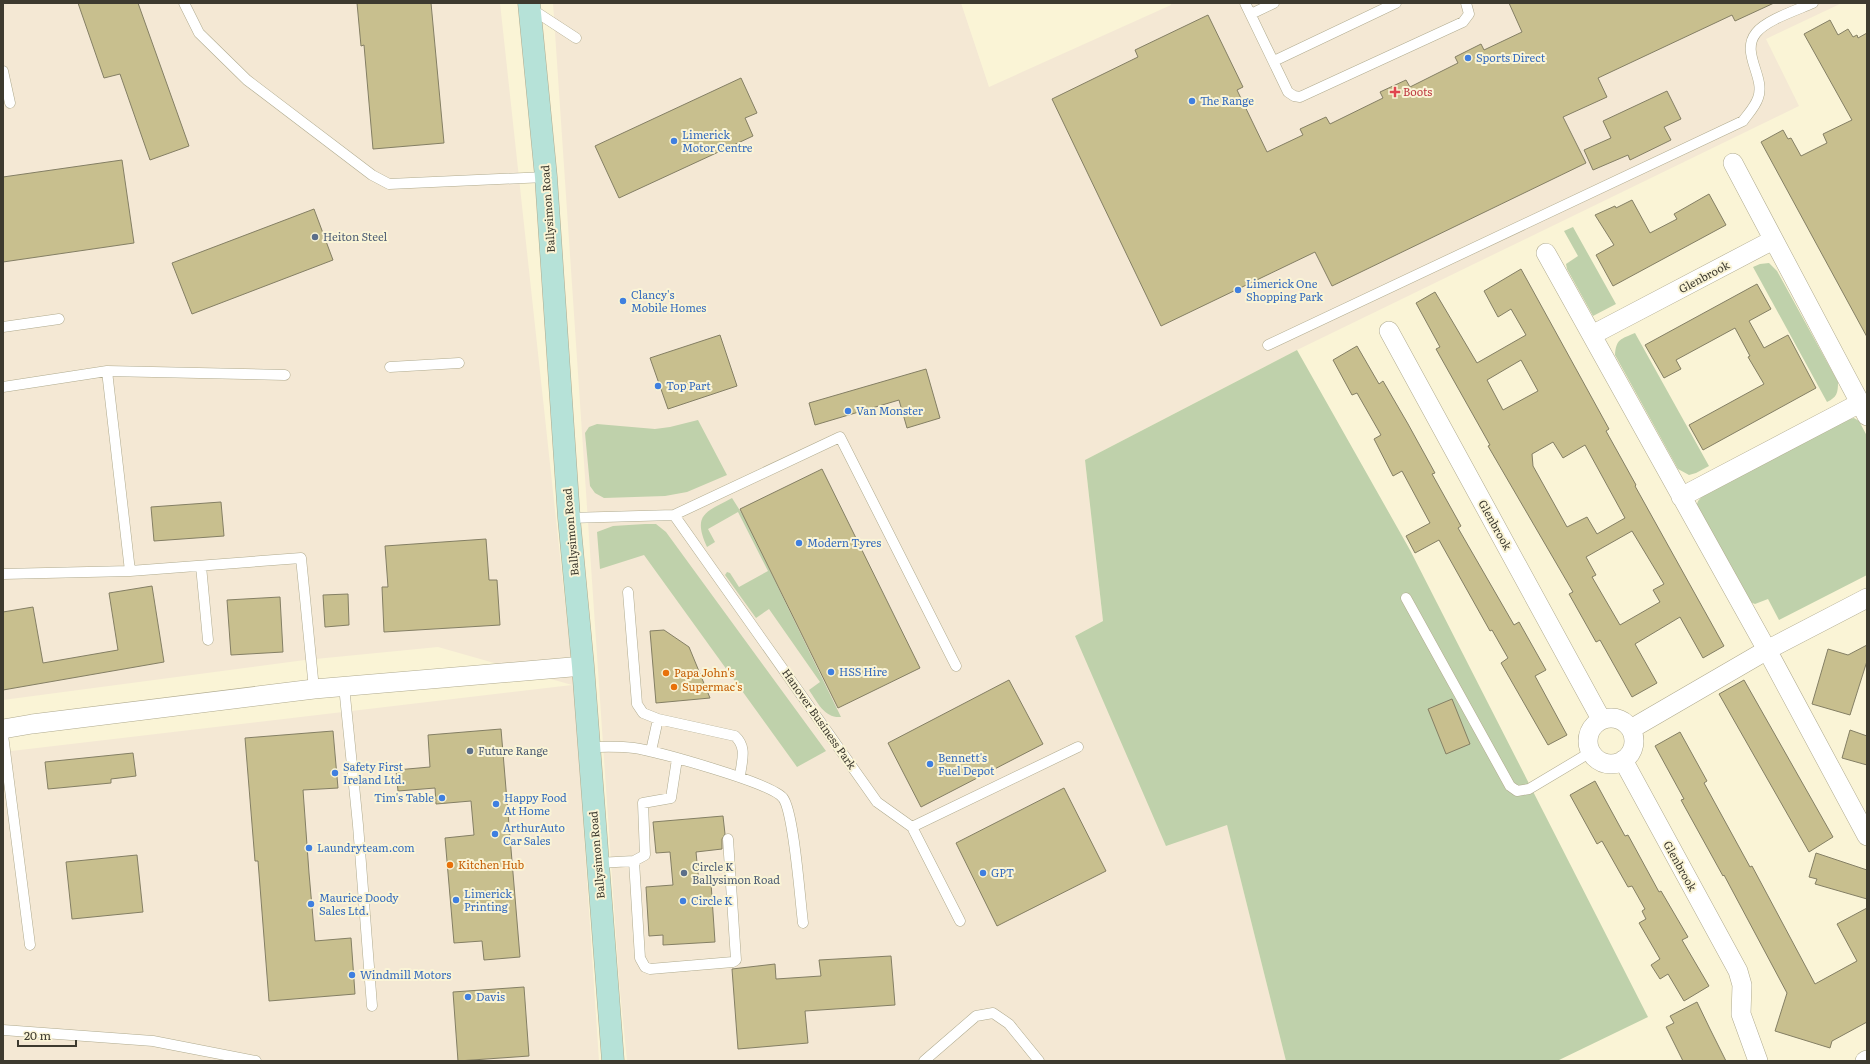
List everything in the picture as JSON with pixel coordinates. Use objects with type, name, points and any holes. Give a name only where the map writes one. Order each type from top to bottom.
[{"type":"main road","name":"Ballysimon Road","points":[[530,6],[546,177],[569,518],[583,666],[588,748],[613,1061]]},
{"type":"street","points":[[1681,497],[1863,409],[1733,163]]},
{"type":"street","name":"Glenbrook","points":[[1592,336],[1773,240]]},
{"type":"street","points":[[1546,253],[1767,650],[1862,814],[1867,836]]},
{"type":"street","name":"Glenbrook","points":[[1389,331],[1601,719]]},
{"type":"street","points":[[1631,729],[1767,650],[1867,598]]},
{"type":"street","points":[[3,729],[32,724],[314,689],[583,666]]},
{"type":"street","points":[[1601,719],[1620,719],[1631,729],[1634,736],[1633,750],[1623,760],[1610,764],[1596,758],[1591,752],[1588,739],[1590,732],[1601,719]]},
{"type":"street","name":"Glenbrook","points":[[1623,760],[1738,971],[1742,985],[1741,1014],[1758,1061]]},
{"type":"lane","points":[[184,3],[199,34],[247,80],[372,175],[389,184],[546,177]]},
{"type":"lane","points":[[1245,3],[1288,92],[1294,96],[1300,97],[1308,95],[1463,22],[1469,14],[1466,3]]},
{"type":"lane","points":[[1251,14],[1274,3]]},
{"type":"lane","points":[[1274,61],[1396,3]]},
{"type":"lane","points":[[1268,345],[1743,121],[1759,98],[1760,85],[1750,46],[1755,34],[1765,25],[1813,3]]},
{"type":"lane","points":[[530,6],[576,38]]},
{"type":"lane","points":[[3,71],[10,103]]},
{"type":"lane","points":[[3,327],[59,319]]},
{"type":"lane","points":[[390,367],[459,363]]},
{"type":"lane","points":[[107,371],[130,571]]},
{"type":"lane","points":[[3,387],[107,371],[285,375]]},
{"type":"lane","points":[[569,518],[674,515],[840,437],[956,666]]},
{"type":"lane","name":"Hanover Business Park","points":[[674,515],[877,802],[912,827],[960,921]]},
{"type":"lane","points":[[3,574],[130,571],[301,558],[314,689]]},
{"type":"lane","points":[[201,566],[208,640]]},
{"type":"lane","points":[[628,592],[637,704],[643,713],[658,720],[735,736],[741,741],[744,748],[740,778]]},
{"type":"lane","points":[[1406,598],[1510,786],[1517,791],[1529,789],[1591,752]]},
{"type":"lane","points":[[344,686],[358,825],[372,1006]]},
{"type":"lane","points":[[651,751],[658,720]]},
{"type":"lane","points":[[3,735],[30,945]]},
{"type":"lane","points":[[912,827],[1078,747]]},
{"type":"lane","points":[[588,748],[632,748],[651,751],[740,778],[775,791],[783,797],[790,816],[803,923]]},
{"type":"lane","points":[[598,863],[634,861],[645,854],[643,803],[671,798],[677,758]]},
{"type":"lane","points":[[634,861],[640,958],[645,967],[650,969],[734,962],[736,960],[728,839]]},
{"type":"lane","points":[[924,1061],[976,1016],[993,1013],[1010,1024],[1039,1061]]},
{"type":"lane","points":[[3,1030],[154,1041],[256,1061]]},
{"type":"shaded area","points":[[3,3],[500,3],[574,685],[599,1061],[3,1061],[3,752],[572,685],[438,647],[305,660],[3,700]]},
{"type":"shaded area","points":[[553,3],[961,3],[989,87],[1171,5],[1171,3],[1842,3],[1766,39],[1799,106],[1297,350],[1085,460],[1103,621],[1075,636],[1227,825],[1286,1061],[627,1061],[619,981]]},
{"type":"green space","points":[[1573,227],[1616,304],[1593,316],[1567,269],[1566,264],[1578,256],[1564,231]]},
{"type":"green space","points":[[1769,263],[1777,271],[1838,382],[1836,394],[1827,402],[1753,267],[1760,264]]},
{"type":"green space","points":[[1635,333],[1709,466],[1696,473],[1689,475],[1678,469],[1615,355],[1620,340]]},
{"type":"green space","points":[[1297,350],[1410,550],[1648,1017],[1557,1061],[1286,1061],[1227,825],[1166,846],[1075,636],[1103,621],[1085,460]]},
{"type":"green space","points":[[1854,418],[1859,421],[1867,436],[1867,575],[1779,620],[1768,599],[1755,604],[1750,602],[1696,507],[1698,501],[1704,494],[1849,419]]},
{"type":"green space","points":[[698,420],[727,475],[687,492],[665,496],[604,498],[595,493],[590,486],[585,433],[589,427],[597,424],[655,429]]},
{"type":"green space","points":[[732,498],[744,517],[841,717],[830,715],[822,709],[815,700],[809,690],[820,682],[769,609],[756,618],[725,575],[727,572],[730,573],[739,587],[768,571],[738,512],[708,529],[715,542],[707,547],[701,527],[701,521],[704,515]]},
{"type":"green space","points":[[656,524],[666,532],[826,751],[797,767],[644,555],[600,569],[597,532],[613,526]]},
{"type":"building","points":[[78,3],[138,3],[189,146],[150,160],[120,74],[104,78]]},
{"type":"building","points":[[357,3],[431,3],[444,143],[373,149],[364,45],[361,46]]},
{"type":"building","points":[[1509,3],[1774,3],[1735,21],[1732,15],[1598,78],[1607,97],[1563,117],[1586,163],[1332,286],[1315,252],[1161,326],[1052,99],[1138,57],[1135,50],[1208,15],[1243,87],[1237,90],[1267,152],[1303,135],[1300,129],[1326,117],[1330,124],[1383,98],[1380,92],[1406,80],[1410,87],[1458,63],[1455,57],[1481,44],[1484,50],[1522,32]]},
{"type":"building","points":[[1830,20],[1838,35],[1848,29],[1853,37],[1857,35],[1858,38],[1867,33],[1867,337],[1761,142],[1783,130],[1788,139],[1791,138],[1801,156],[1827,143],[1823,134],[1852,120],[1804,34]]},
{"type":"building","name":"Limerick Motor Centre","points":[[741,78],[757,113],[745,118],[753,136],[619,198],[595,146]]},
{"type":"building","points":[[1667,91],[1681,119],[1664,127],[1671,140],[1630,160],[1628,155],[1593,170],[1584,150],[1611,138],[1603,121]]},
{"type":"building","points":[[122,160],[134,243],[3,262],[3,177]]},
{"type":"building","points":[[1709,194],[1726,225],[1613,286],[1596,255],[1614,245],[1595,215],[1615,206],[1616,208],[1632,200],[1650,233],[1677,219],[1674,214]]},
{"type":"building","points":[[314,209],[333,260],[192,314],[172,263]]},
{"type":"building","points":[[1521,269],[1609,429],[1606,431],[1636,485],[1635,486],[1724,646],[1703,658],[1680,617],[1635,644],[1657,683],[1632,697],[1600,640],[1596,642],[1569,594],[1573,592],[1488,446],[1490,445],[1436,349],[1440,347],[1416,303],[1435,292],[1477,363],[1526,335],[1511,309],[1498,317],[1484,291]],"holes":[[[1521,360],[1538,391],[1503,410],[1487,380]],[[1553,442],[1563,458],[1585,445],[1625,518],[1597,534],[1587,517],[1567,527],[1533,466],[1532,454]],[[1632,531],[1664,584],[1653,590],[1660,602],[1620,625],[1592,577],[1596,575],[1586,557]]]},
{"type":"building","points":[[1757,284],[1771,309],[1749,321],[1764,348],[1788,335],[1816,388],[1703,450],[1689,425],[1764,384],[1748,357],[1750,356],[1735,328],[1676,360],[1681,369],[1664,378],[1645,345]]},
{"type":"building","points":[[720,335],[737,386],[668,409],[650,358]]},
{"type":"building","points":[[1357,346],[1379,384],[1383,381],[1408,424],[1435,473],[1432,474],[1461,526],[1458,528],[1514,625],[1519,622],[1546,670],[1535,676],[1567,735],[1548,745],[1501,663],[1508,658],[1492,630],[1490,631],[1439,540],[1415,553],[1406,536],[1430,523],[1402,471],[1393,476],[1374,439],[1381,435],[1357,393],[1352,395],[1333,360]]},
{"type":"building","points":[[926,369],[940,418],[907,428],[899,400],[815,425],[809,403]]},
{"type":"building","points":[[822,469],[920,668],[838,708],[740,509]]},
{"type":"building","points":[[221,502],[224,536],[154,541],[151,507]]},
{"type":"building","points":[[486,539],[489,580],[497,580],[500,625],[384,632],[382,587],[388,587],[385,546]]},
{"type":"building","points":[[152,586],[164,662],[3,690],[3,612],[33,607],[43,663],[118,650],[109,593]]},
{"type":"building","points":[[348,594],[349,625],[325,627],[323,595]]},
{"type":"building","points":[[280,597],[283,652],[231,655],[227,600]]},
{"type":"building","points":[[664,630],[689,647],[710,698],[656,703],[650,631]]},
{"type":"building","points":[[1867,645],[1867,661],[1850,715],[1812,704],[1828,649],[1848,655]]},
{"type":"building","points":[[1009,680],[1043,744],[921,807],[888,743]]},
{"type":"building","points":[[1744,680],[1833,837],[1809,852],[1719,694]]},
{"type":"building","points":[[1452,699],[1470,744],[1446,754],[1428,709]]},
{"type":"building","points":[[501,729],[520,957],[484,960],[482,941],[454,943],[445,838],[474,835],[471,801],[436,804],[435,788],[398,791],[396,770],[430,767],[428,735]]},
{"type":"building","points":[[1850,730],[1867,736],[1867,765],[1842,758]]},
{"type":"building","points":[[333,731],[338,788],[303,790],[309,873],[315,941],[351,938],[355,994],[269,1001],[258,861],[255,861],[245,738]]},
{"type":"building","points":[[1680,732],[1707,781],[1704,783],[1750,867],[1752,866],[1815,984],[1857,961],[1837,924],[1867,908],[1867,1022],[1832,1041],[1830,1048],[1775,1031],[1787,993],[1724,875],[1723,876],[1681,800],[1684,799],[1655,746]]},
{"type":"building","points":[[133,753],[136,776],[111,779],[111,783],[48,789],[45,762]]},
{"type":"building","points":[[1595,781],[1625,836],[1628,835],[1659,892],[1661,891],[1688,937],[1682,940],[1709,986],[1684,1001],[1668,974],[1660,979],[1651,965],[1660,959],[1639,923],[1646,919],[1642,911],[1645,909],[1632,886],[1628,887],[1602,841],[1597,844],[1570,795]]},
{"type":"building","points":[[1064,788],[1106,871],[997,926],[956,843]]},
{"type":"building","points":[[723,816],[725,834],[722,839],[722,849],[696,852],[699,883],[711,883],[715,942],[663,945],[663,935],[649,936],[646,887],[673,885],[670,852],[656,853],[653,822]]},
{"type":"building","points":[[1816,853],[1867,870],[1867,899],[1815,884],[1817,879],[1809,877]]},
{"type":"building","points":[[137,855],[143,912],[72,919],[66,862]]},
{"type":"building","points":[[891,956],[895,1005],[805,1011],[808,1043],[738,1049],[732,969],[775,964],[776,979],[821,976],[819,960]]},
{"type":"building","points":[[524,987],[529,1056],[458,1061],[453,992]]},
{"type":"building","points":[[1697,1002],[1726,1061],[1683,1061],[1666,1027],[1674,1023],[1670,1016]]},
{"type":"place","name":"Sports Direct","points":[[1468,58]]},
{"type":"place","name":"Boots","points":[[1395,92]]},
{"type":"place","name":"The Range","points":[[1192,101]]},
{"type":"place","name":"Limerick Motor Centre","points":[[674,141]]},
{"type":"place","name":"Heiton Steel","points":[[315,237]]},
{"type":"place","name":"Limerick One Shopping Park","points":[[1238,290]]},
{"type":"place","name":"Clancy's Mobile Homes","points":[[623,301]]},
{"type":"place","name":"Top Part","points":[[658,386]]},
{"type":"place","name":"Van Monster","points":[[848,411]]},
{"type":"place","name":"Modern Tyres","points":[[799,543]]},
{"type":"place","name":"HSS Hire","points":[[831,672]]},
{"type":"place","name":"Papa John's","points":[[666,673]]},
{"type":"place","name":"Supermac's","points":[[674,687]]},
{"type":"place","name":"Future Range","points":[[470,751]]},
{"type":"place","name":"Bennett's Fuel Depot","points":[[930,764]]},
{"type":"place","name":"Safety First Ireland Ltd.","points":[[335,773]]},
{"type":"place","name":"Tim's Table","points":[[442,798]]},
{"type":"place","name":"Happy Food At Home","points":[[496,804]]},
{"type":"place","name":"ArthurAuto Car Sales","points":[[495,834]]},
{"type":"place","name":"Laundryteam.com","points":[[309,848]]},
{"type":"place","name":"Kitchen Hub","points":[[450,865]]},
{"type":"place","name":"Circle K Ballysimon Road","points":[[684,873]]},
{"type":"place","name":"GPT","points":[[983,873]]},
{"type":"place","name":"Limerick Printing","points":[[456,900]]},
{"type":"place","name":"Circle K","points":[[683,901]]},
{"type":"place","name":"Maurice Doody Sales Ltd.","points":[[311,904]]},
{"type":"place","name":"Windmill Motors","points":[[352,975]]},
{"type":"place","name":"Davis","points":[[468,997]]}]
